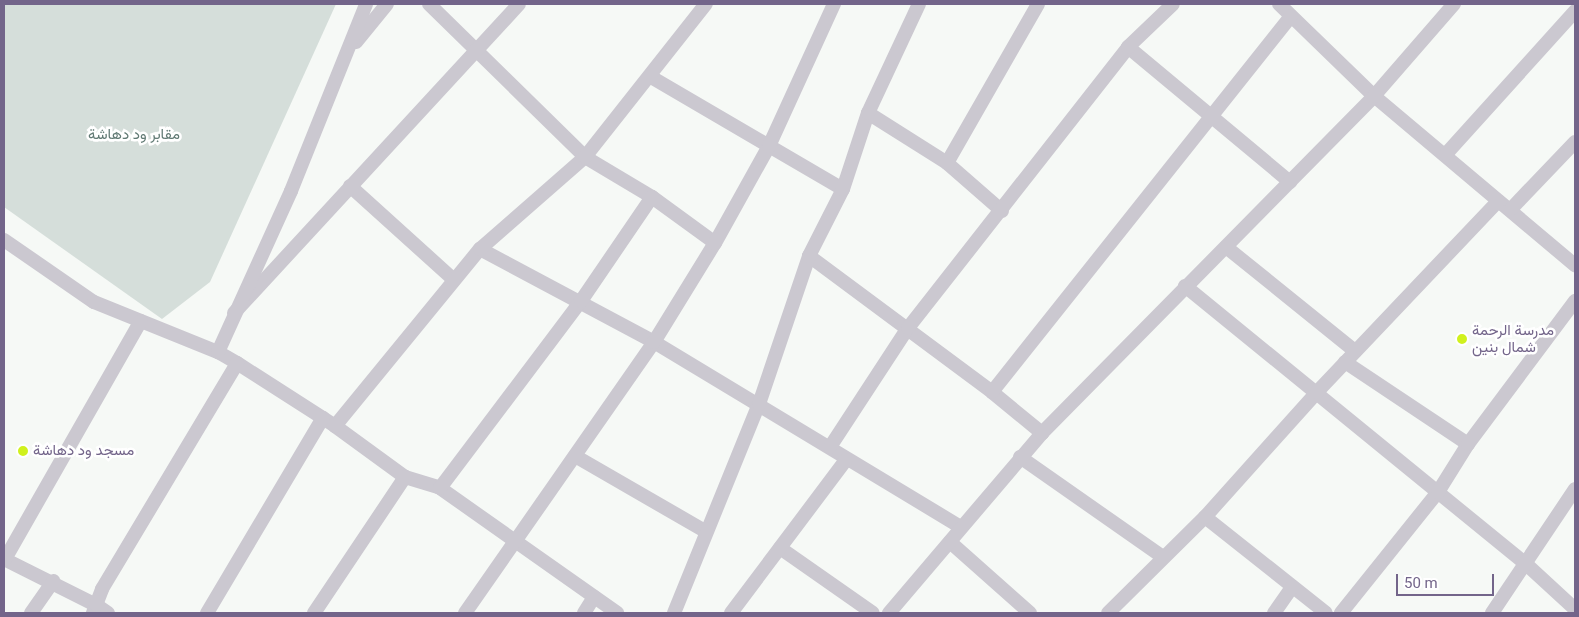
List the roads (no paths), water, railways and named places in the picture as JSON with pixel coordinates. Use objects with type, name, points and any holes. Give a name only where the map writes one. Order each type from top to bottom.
[{"type":"street","points":[[218,352],[234,313],[291,192],[350,49],[366,4]]},
{"type":"street","points":[[350,49],[387,4]]},
{"type":"street","points":[[429,4],[585,157],[652,197],[715,243]]},
{"type":"street","points":[[234,313],[519,4]]},
{"type":"street","points":[[335,426],[480,249],[585,157],[651,77],[706,4]]},
{"type":"street","points":[[465,613],[516,543],[654,342],[715,243],[769,146],[834,4]]},
{"type":"street","points":[[674,613],[759,404],[809,256],[843,189],[868,113],[919,4]]},
{"type":"street","points":[[947,163],[1038,4]]},
{"type":"street","points":[[830,447],[908,328],[1002,211],[1128,48],[1174,4]]},
{"type":"street","points":[[1279,4],[1374,96],[1446,154],[1498,201],[1575,265]]},
{"type":"street","points":[[889,613],[1042,433],[1374,96],[1445,7]]},
{"type":"street","points":[[1446,154],[1575,11]]},
{"type":"street","points":[[992,392],[1291,16]]},
{"type":"street","points":[[1128,48],[1290,182]]},
{"type":"street","points":[[651,77],[843,189]]},
{"type":"street","points":[[868,113],[947,163],[1002,211]]},
{"type":"street","points":[[1510,210],[1574,146]]},
{"type":"street","points":[[350,186],[454,280]]},
{"type":"street","points":[[440,488],[581,301],[652,197]]},
{"type":"street","points":[[1108,613],[1205,517],[1317,392],[1498,201]]},
{"type":"street","points":[[4,240],[94,302],[218,352],[237,362],[335,426],[406,477],[440,488],[617,613]]},
{"type":"street","points":[[1226,247],[1356,351]]},
{"type":"street","points":[[480,249],[581,301],[654,342],[830,447],[846,460],[960,528]]},
{"type":"street","points":[[809,256],[908,328],[1042,433]]},
{"type":"street","points":[[1185,286],[1526,564],[1575,609]]},
{"type":"street","points":[[1341,613],[1438,492],[1468,444],[1575,301]]},
{"type":"street","points":[[141,321],[4,559],[54,581],[99,611],[102,589],[237,362]]},
{"type":"street","points":[[1345,362],[1468,444]]},
{"type":"street","points":[[207,613],[322,418]]},
{"type":"street","points":[[575,456],[706,531]]},
{"type":"street","points":[[1020,457],[1163,557]]},
{"type":"street","points":[[731,613],[846,460]]},
{"type":"street","points":[[314,613],[406,477]]},
{"type":"street","points":[[1492,613],[1575,489]]},
{"type":"street","points":[[1205,517],[1326,613]]},
{"type":"street","points":[[950,542],[1030,613]]},
{"type":"street","points":[[780,548],[873,613]]},
{"type":"street","points":[[31,613],[54,581]]},
{"type":"street","points":[[1274,613],[1292,587]]},
{"type":"street","points":[[584,613],[594,597]]},
{"type":"place","name":"مدرسة الرحمة شمال بنين","points":[[1462,339]]},
{"type":"place","name":"مسجد ود دهاشة","points":[[23,451]]},
{"type":"park label","name":"مقابر ود دهاشة","points":[[134,135]]}]
